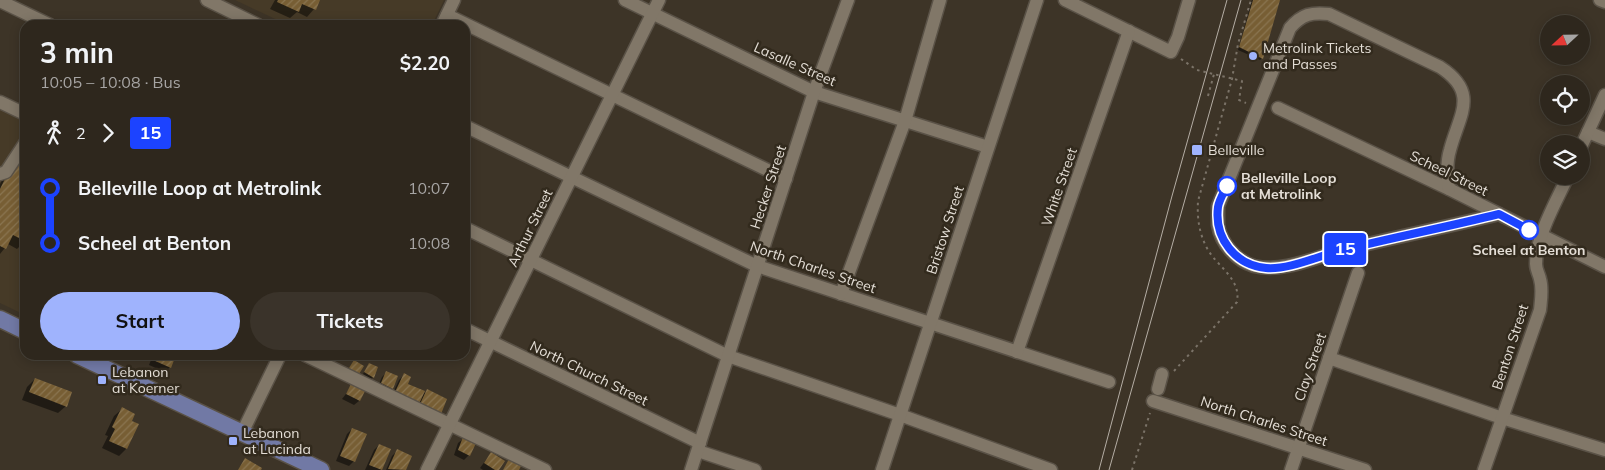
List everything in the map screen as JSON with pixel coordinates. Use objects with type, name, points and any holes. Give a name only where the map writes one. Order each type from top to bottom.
[{"type":"main road","points":[[0,319],[20,329]]},
{"type":"main road","points":[[88,360],[321,470]]},
{"type":"street","points":[[0,0],[40,20]]},
{"type":"street","points":[[207,0],[242,20]]},
{"type":"street","points":[[445,20],[454,0]]},
{"type":"street","name":"Lasalle Street","points":[[625,0],[814,92],[988,147]]},
{"type":"street","name":"Arthur Street","points":[[427,470],[659,0]]},
{"type":"street","points":[[841,294],[905,121],[940,0]]},
{"type":"street","name":"Bristow Street","points":[[882,470],[1037,0]]},
{"type":"street","points":[[1065,0],[1171,52],[1178,37],[1189,0]]},
{"type":"street","points":[[1600,0],[1605,2]]},
{"type":"street","name":"Hecker Street","points":[[691,470],[843,2]]},
{"type":"street","points":[[1449,189],[1448,160],[1464,104],[1458,83],[1440,67],[1329,14],[1313,14],[1298,18],[1290,28],[1218,206],[1218,227],[1226,245],[1237,258],[1252,265],[1267,268],[1282,267],[1342,250],[1499,214]]},
{"type":"street","points":[[470,31],[612,95],[786,179]]},
{"type":"street","name":"White Street","points":[[1017,352],[1129,31]]},
{"type":"street","points":[[1587,135],[1605,95]]},
{"type":"street","points":[[0,102],[20,112]]},
{"type":"street","name":"Scheel Street","points":[[1278,108],[1449,189],[1605,267]]},
{"type":"street","name":"North Charles Street","points":[[470,128],[757,266],[1109,382]]},
{"type":"street","points":[[1588,132],[1605,139]]},
{"type":"street","points":[[0,174],[6,172],[20,152]]},
{"type":"street","name":"Benton Street","points":[[1484,470],[1540,310],[1540,279],[1536,267],[1541,236],[1564,185]]},
{"type":"street","points":[[470,230],[728,356],[900,415],[1051,470]]},
{"type":"street","name":"Clay Street","points":[[1291,470],[1358,273]]},
{"type":"street","name":"North Church Street","points":[[470,331],[699,447],[755,470]]},
{"type":"street","points":[[1329,358],[1502,418],[1605,450]]},
{"type":"street","points":[[242,433],[278,360]]},
{"type":"street","points":[[315,360],[545,470]]},
{"type":"street","points":[[1155,395],[1162,374]]},
{"type":"street","name":"North Charles Street","points":[[1155,395],[1298,448],[1365,470]]},
{"type":"path","points":[[1171,52],[1197,70],[1220,76]]},
{"type":"path","points":[[1208,96],[1214,74]]},
{"type":"path","points":[[1132,470],[1155,395]]},
{"type":"shaded area","points":[[235,0],[444,0],[434,20],[277,20]]},
{"type":"shaded area","points":[[0,108],[20,118],[20,313],[0,303]]},
{"type":"building","points":[[278,0],[320,0],[316,10],[302,4],[299,12],[277,2]]},
{"type":"building","points":[[1253,0],[1280,0],[1263,59],[1239,47]]},
{"type":"building","points":[[16,157],[20,159],[20,238],[13,235],[6,249],[0,246],[0,189]]},
{"type":"building","points":[[153,360],[174,360],[171,368]]},
{"type":"building","points":[[354,360],[364,366],[359,374],[349,368]]},
{"type":"building","points":[[369,363],[378,367],[374,378],[364,372]]},
{"type":"building","points":[[386,371],[398,376],[393,389],[381,383]]},
{"type":"building","points":[[404,373],[411,377],[408,384],[425,391],[419,404],[395,392]]},
{"type":"building","points":[[35,378],[72,392],[67,407],[29,392]]},
{"type":"building","points":[[351,384],[365,391],[360,401],[346,394]]},
{"type":"building","points":[[427,389],[447,399],[441,414],[420,404]]},
{"type":"building","points":[[122,407],[135,414],[132,421],[139,424],[127,449],[109,441],[115,429],[112,427]]},
{"type":"building","points":[[352,428],[367,434],[355,462],[340,456]]},
{"type":"building","points":[[463,437],[476,443],[470,456],[458,450]]},
{"type":"building","points":[[379,444],[391,449],[382,470],[369,465]]},
{"type":"building","points":[[397,449],[412,456],[406,470],[388,469]]},
{"type":"building","points":[[491,452],[505,461],[499,470],[495,470],[484,463]]},
{"type":"building","points":[[245,458],[262,468],[261,470],[238,470]]},
{"type":"building","points":[[509,459],[521,466],[519,470],[503,470]]},
{"type":"tram line","points":[[1099,470],[1172,196],[1227,0]]},
{"type":"tram line","points":[[1109,470],[1241,0]]},
{"type":"bus line","name":"15","points":[[1227,186],[1218,206],[1218,227],[1226,245],[1237,258],[1252,265],[1267,268],[1282,267],[1342,250],[1499,214],[1529,230]]},
{"type":"place","name":"Metrolink Tickets and Passes","points":[[1253,56]]},
{"type":"place","name":"Belleville","points":[[1197,150]]},
{"type":"place","name":"Belleville Loop at Metrolink","points":[[1227,186]]},
{"type":"place","name":"Scheel at Benton","points":[[1529,230]]},
{"type":"place","name":"Lebanon at Koerner","points":[[102,380]]},
{"type":"place","name":"Lebanon at Lucinda","points":[[233,441]]}]
